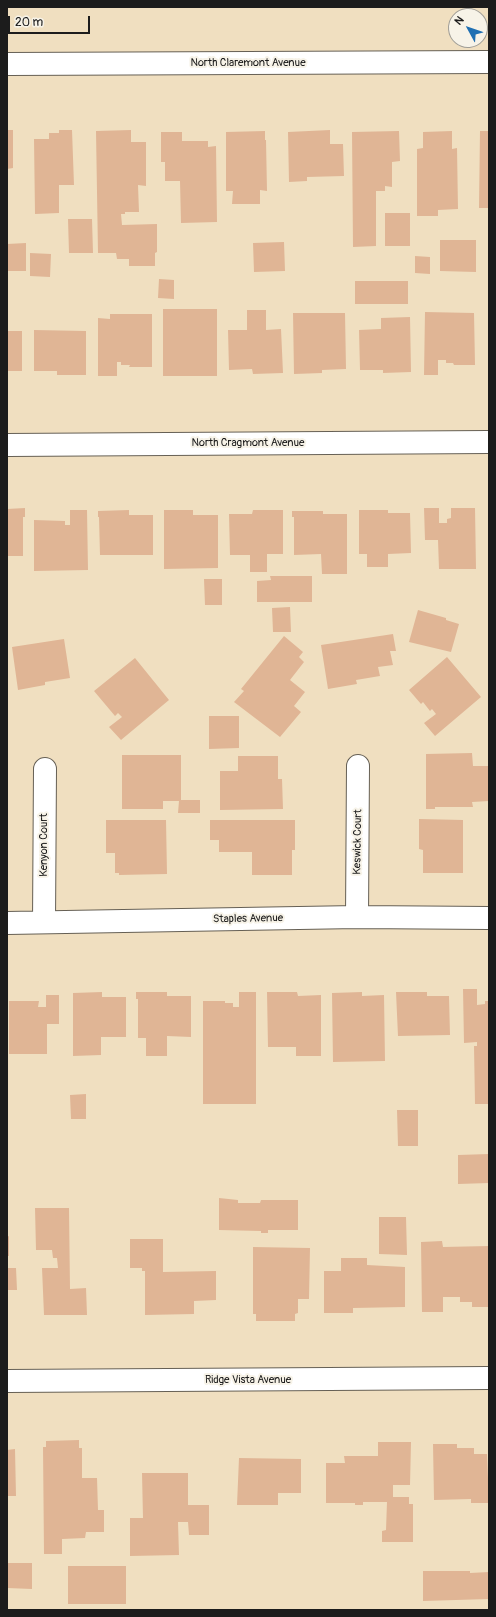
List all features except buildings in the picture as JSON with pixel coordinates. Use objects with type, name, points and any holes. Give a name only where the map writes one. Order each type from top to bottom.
[{"type":"street","name":"North Claremont Avenue","points":[[7,64],[489,62]]},
{"type":"street","name":"North Cragmont Avenue","points":[[7,445],[489,442]]},
{"type":"street","name":"Keswick Court","points":[[357,917],[358,766]]},
{"type":"street","name":"Kenyon Court","points":[[44,922],[45,769]]},
{"type":"street","name":"Staples Avenue","points":[[7,923],[357,917],[489,918]]},
{"type":"street","name":"Ridge Vista Avenue","points":[[7,1381],[489,1378]]}]
